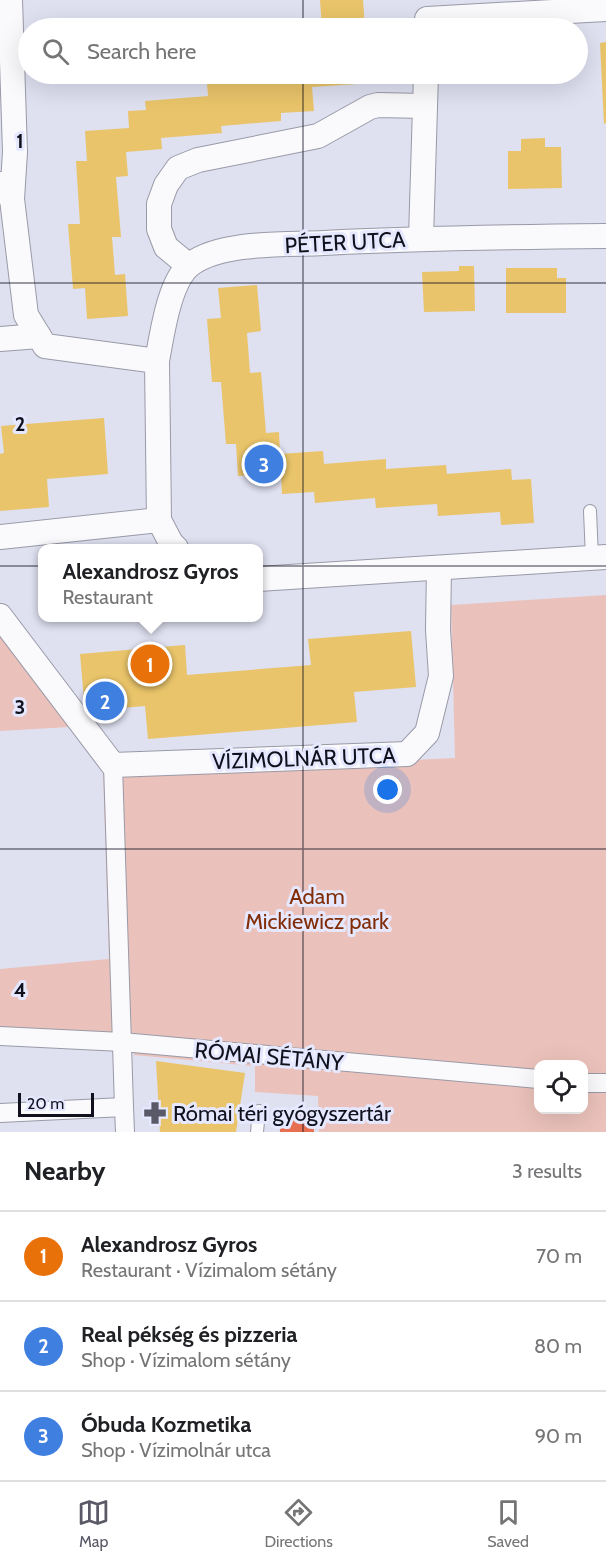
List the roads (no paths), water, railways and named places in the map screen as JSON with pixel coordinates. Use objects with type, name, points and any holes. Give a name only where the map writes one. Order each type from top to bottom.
[{"type":"street","points":[[10,0],[15,152],[6,192],[26,315],[45,346],[158,361]]},
{"type":"street","points":[[426,16],[606,9]]},
{"type":"street","points":[[421,238],[426,84]]},
{"type":"street","points":[[172,544],[159,520],[158,361],[170,297],[188,266],[166,247],[159,229],[159,204],[166,185],[178,168],[198,160],[318,136],[370,107],[378,105],[425,106]]},
{"type":"street","name":"PÉTER UTCA","points":[[188,266],[218,251],[248,247],[421,238],[606,236]]},
{"type":"street","points":[[0,339],[39,336]]},
{"type":"street","points":[[0,537],[159,520]]},
{"type":"street","points":[[263,579],[599,558]]},
{"type":"street","name":"VÍZIMOLNÁR UTCA","points":[[113,765],[407,754],[427,733],[441,676],[438,630],[439,568]]},
{"type":"street","points":[[0,616],[113,765],[125,1132]]},
{"type":"street","name":"RÓMAI SÉTÁNY","points":[[0,1036],[122,1042],[534,1079]]},
{"type":"street","points":[[588,1083],[606,1083]]},
{"type":"street","points":[[0,1113],[124,1107]]},
{"type":"lane","points":[[590,511],[599,558]]},
{"type":"lane","points":[[257,1132],[258,1111]]},
{"type":"place","name":"Óbuda Kozmetika","points":[[264,464]]},
{"type":"place","name":"Alexandrosz Gyros","points":[[150,664]]},
{"type":"place","name":"Real pékség és pizzeria","points":[[105,701]]},
{"type":"place","name":"Római téri gyógyszertár","points":[[155,1113]]},
{"type":"park label","name":"Adam Mickiewicz park","points":[[317,908]]}]
